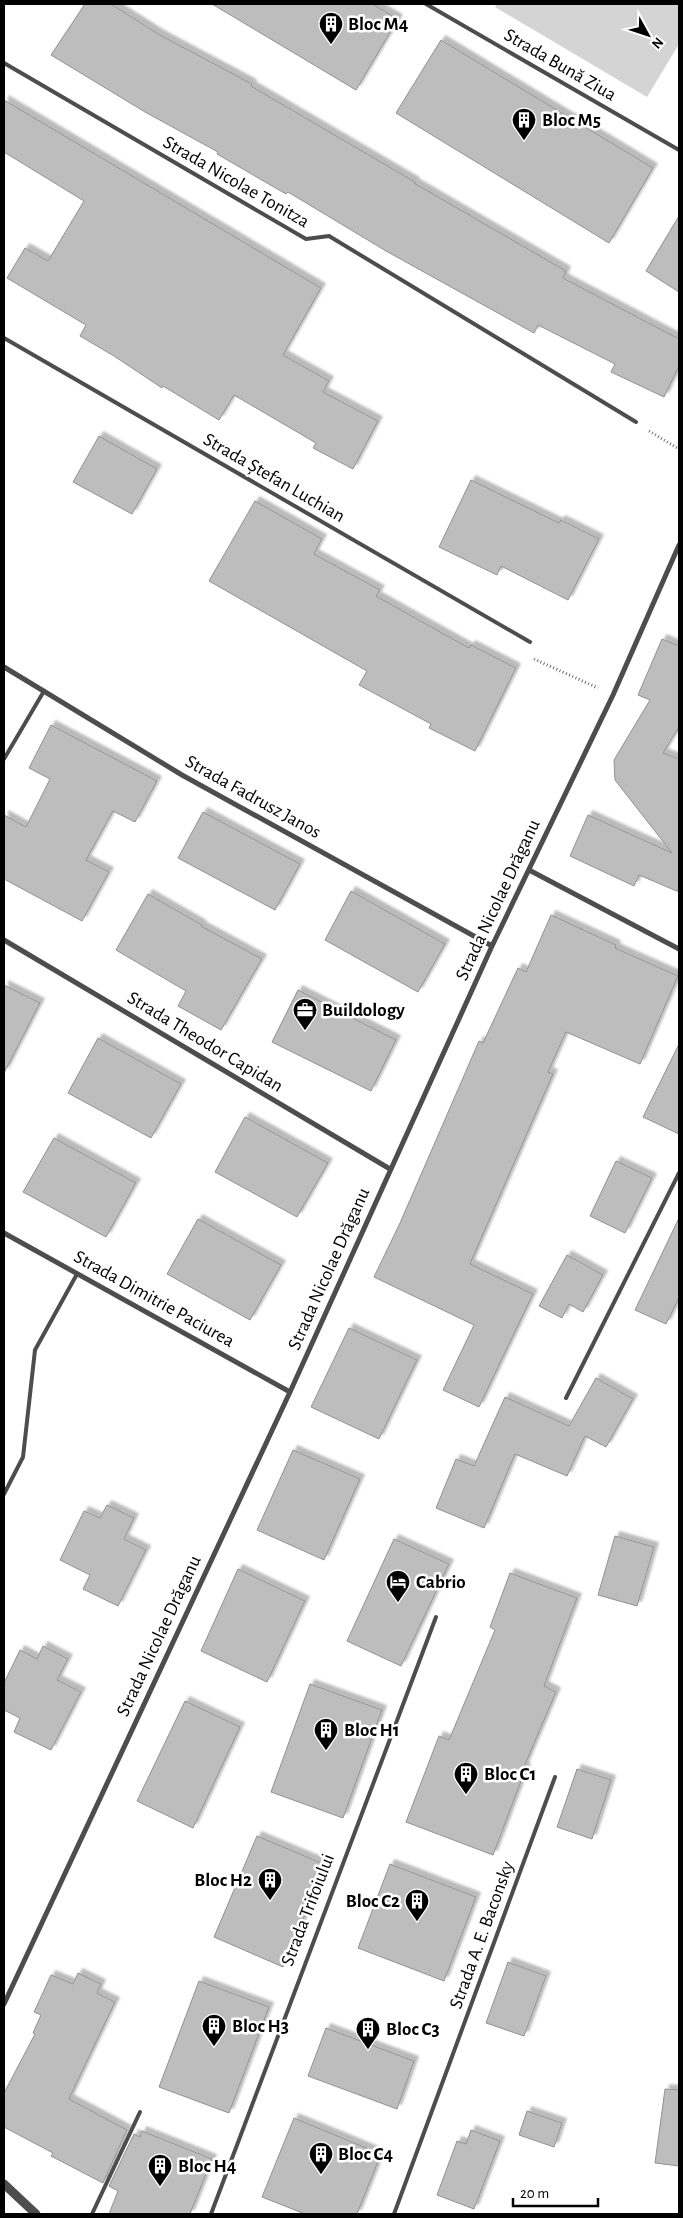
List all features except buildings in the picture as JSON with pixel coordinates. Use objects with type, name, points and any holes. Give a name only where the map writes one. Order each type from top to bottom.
[{"type":"street","name":"Strada Nicolae Drăganu","points":[[4,2004],[290,1392],[492,946],[613,695],[679,545]]},
{"type":"street","name":"Strada Fadrusz Janos","points":[[4,667],[182,775],[492,946]]},
{"type":"street","points":[[529,870],[679,949]]},
{"type":"street","name":"Strada Theodor Capidan","points":[[4,940],[390,1169]]},
{"type":"street","name":"Strada Dimitrie Paciurea","points":[[4,1233],[290,1392]]},
{"type":"street","points":[[4,2184],[36,2214]]},
{"type":"lane","name":"Strada Bună Ziua","points":[[426,4],[679,150]]},
{"type":"lane","name":"Strada Nicolae Tonitza","points":[[4,63],[306,240],[329,236],[636,422]]},
{"type":"lane","name":"Strada Ștefan Luchian","points":[[4,338],[530,642]]},
{"type":"lane","points":[[4,759],[44,691]]},
{"type":"lane","points":[[566,1398],[679,1173]]},
{"type":"lane","points":[[4,1494],[23,1456],[35,1350],[77,1274]]},
{"type":"lane","name":"Strada Trifoiului","points":[[211,2214],[436,1617]]},
{"type":"lane","name":"Strada A. E. Baconsky","points":[[394,2214],[555,1778]]},
{"type":"lane","points":[[92,2214],[140,2112]]},
{"type":"path","points":[[636,422],[679,449]]},
{"type":"path","points":[[530,642],[525,654],[613,695]]},
{"type":"shaded area","points":[[497,4],[679,4],[679,44],[647,97],[495,7]]},
{"type":"place","name":"Bloc M4","points":[[331,45]]},
{"type":"place","name":"Bloc M5","points":[[524,141]]},
{"type":"place","name":"Buildology","points":[[305,1031]]},
{"type":"place","name":"Cabrio","points":[[398,1603]]},
{"type":"place","name":"Bloc H1","points":[[326,1751]]},
{"type":"place","name":"Bloc C1","points":[[466,1795]]},
{"type":"place","name":"Bloc H2","points":[[270,1901]]},
{"type":"place","name":"Bloc C2","points":[[417,1922]]},
{"type":"place","name":"Bloc H3","points":[[214,2047]]},
{"type":"place","name":"Bloc C3","points":[[368,2050]]},
{"type":"place","name":"Bloc C4","points":[[321,2175]]},
{"type":"place","name":"Bloc H4","points":[[160,2187]]}]
